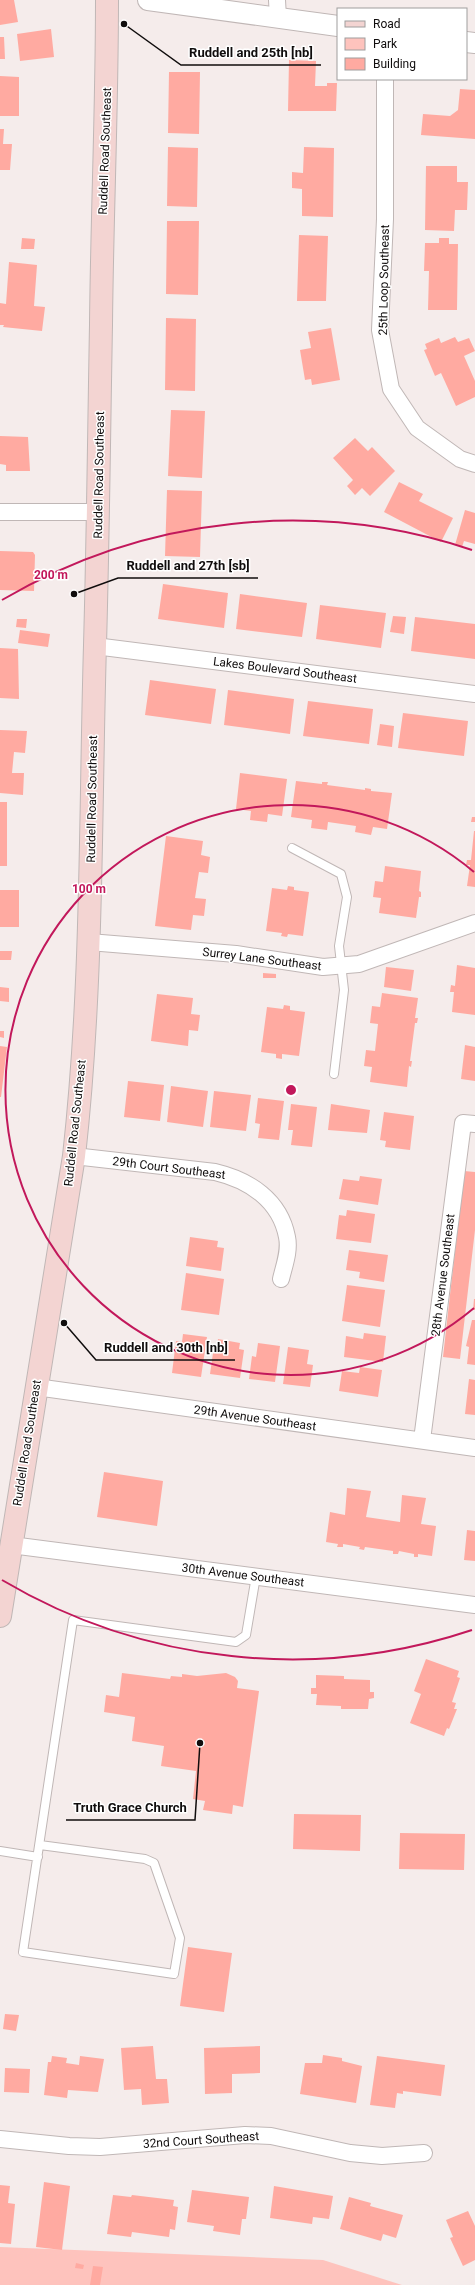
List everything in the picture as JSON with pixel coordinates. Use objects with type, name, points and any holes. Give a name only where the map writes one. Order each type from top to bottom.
[{"type":"main road","name":"Ruddell Road Southeast","points":[[0,1616],[74,1156],[89,942],[99,512],[101,324],[107,92],[107,0]]},
{"type":"street","points":[[148,0],[277,9],[337,26]]},
{"type":"street","name":"25th Loop Southeast","points":[[385,80],[385,219],[380,330],[391,388],[417,428],[460,460],[475,464]]},
{"type":"street","points":[[0,512],[99,512]]},
{"type":"street","name":"Lakes Boulevard Southeast","points":[[95,646],[475,694]]},
{"type":"street","name":"Surrey Lane Southeast","points":[[89,942],[236,954],[323,967],[359,964],[475,923]]},
{"type":"street","name":"28th Avenue Southeast","points":[[422,1440],[462,1123],[475,1124]]},
{"type":"street","name":"29th Court Southeast","points":[[74,1156],[215,1172],[234,1176],[253,1186],[269,1200],[280,1216],[287,1237],[287,1254],[281,1279]]},
{"type":"street","name":"29th Avenue Southeast","points":[[36,1387],[475,1448]]},
{"type":"street","name":"30th Avenue Southeast","points":[[11,1545],[475,1605]]},
{"type":"street","name":"32nd Court Southeast","points":[[0,2139],[70,2146],[100,2147],[245,2136],[271,2136],[350,2153],[382,2156],[424,2153]]},
{"type":"lane","points":[[292,848],[341,874],[347,897],[339,946],[344,990],[334,1074]]},
{"type":"lane","points":[[40,1845],[145,1859],[154,1863],[180,1938],[174,1974],[23,1952],[74,1620],[236,1642],[246,1635],[256,1576]]},
{"type":"lane","points":[[0,1850],[38,1857]]},
{"type":"green space","points":[[0,2247],[323,2260],[402,2285],[0,2285]]},
{"type":"building","points":[[0,0],[14,0],[18,22],[0,25]]},
{"type":"building","points":[[51,29],[54,57],[20,61],[17,34]]},
{"type":"building","points":[[0,37],[4,37],[5,59],[0,59]]},
{"type":"building","points":[[289,60],[316,61],[315,86],[327,86],[327,83],[337,83],[336,111],[288,111]]},
{"type":"building","points":[[169,72],[200,72],[199,134],[168,133]]},
{"type":"building","points":[[0,76],[19,77],[19,116],[0,116]]},
{"type":"building","points":[[460,89],[475,90],[475,139],[421,135],[423,114],[450,116],[458,110]]},
{"type":"building","points":[[0,129],[4,129],[3,144],[12,144],[10,170],[0,170]]},
{"type":"building","points":[[168,147],[198,148],[197,207],[167,206]]},
{"type":"building","points":[[304,147],[334,148],[333,217],[302,216],[302,189],[292,188],[292,172],[303,173]]},
{"type":"building","points":[[426,166],[457,166],[457,182],[468,182],[467,210],[455,210],[454,231],[425,230]]},
{"type":"building","points":[[167,221],[199,221],[198,295],[166,294]]},
{"type":"building","points":[[299,235],[328,236],[326,301],[297,301]]},
{"type":"building","points":[[22,238],[35,239],[34,249],[21,249]]},
{"type":"building","points":[[439,238],[449,238],[449,244],[458,244],[457,310],[428,310],[429,271],[424,271],[425,243],[439,243]]},
{"type":"building","points":[[9,262],[37,265],[34,306],[45,307],[42,331],[3,327],[4,325],[0,325],[0,303],[6,304]]},
{"type":"building","points":[[166,318],[196,319],[195,391],[165,390]]},
{"type":"building","points":[[331,328],[340,380],[312,385],[311,379],[305,380],[300,350],[311,348],[308,332]]},
{"type":"building","points":[[455,337],[458,342],[469,338],[475,351],[464,356],[475,381],[475,397],[456,406],[441,373],[435,376],[424,350],[427,349],[425,344],[439,338],[441,343]]},
{"type":"building","points":[[171,410],[205,411],[202,478],[168,476]]},
{"type":"building","points":[[0,436],[28,437],[30,471],[6,471],[6,465],[0,464]]},
{"type":"building","points":[[355,438],[368,451],[372,447],[395,471],[370,496],[362,488],[355,495],[347,486],[353,480],[333,458]]},
{"type":"building","points":[[399,482],[423,494],[419,501],[453,518],[441,542],[384,512]]},
{"type":"building","points":[[167,490],[202,491],[200,557],[165,556]]},
{"type":"building","points":[[465,510],[475,513],[475,544],[464,541],[462,547],[455,545]]},
{"type":"building","points":[[0,551],[33,552],[35,555],[34,591],[0,590]]},
{"type":"building","points":[[163,584],[228,593],[224,628],[158,619]]},
{"type":"building","points":[[240,594],[307,603],[302,637],[236,629]]},
{"type":"building","points":[[320,605],[386,613],[381,648],[316,639]]},
{"type":"building","points":[[393,616],[406,617],[404,634],[390,632]]},
{"type":"building","points":[[415,617],[475,624],[475,659],[411,651]]},
{"type":"building","points":[[17,619],[27,619],[26,628],[16,627]]},
{"type":"building","points":[[20,630],[50,634],[48,647],[18,643]]},
{"type":"building","points":[[0,648],[18,649],[19,699],[0,698]]},
{"type":"building","points":[[150,680],[216,689],[211,724],[145,715]]},
{"type":"building","points":[[228,690],[294,699],[290,734],[224,725]]},
{"type":"building","points":[[308,701],[373,709],[369,744],[303,736]]},
{"type":"building","points":[[403,713],[468,721],[464,756],[398,748]]},
{"type":"building","points":[[380,724],[394,726],[392,747],[377,745]]},
{"type":"building","points":[[0,730],[27,731],[25,753],[14,752],[12,773],[24,773],[23,795],[0,793]]},
{"type":"building","points":[[240,773],[287,779],[282,816],[268,814],[267,822],[250,820],[251,811],[236,809]]},
{"type":"building","points":[[296,781],[322,784],[322,782],[328,782],[327,785],[365,790],[365,788],[371,789],[371,791],[392,793],[387,829],[373,827],[371,835],[355,832],[356,826],[328,822],[327,830],[311,828],[312,820],[291,817]]},
{"type":"building","points":[[0,802],[7,802],[7,866],[0,866]]},
{"type":"building","points":[[472,817],[475,817],[475,822],[471,822]]},
{"type":"building","points":[[474,831],[475,887],[467,886],[470,865],[466,865],[467,860],[471,860]]},
{"type":"building","points":[[166,836],[203,841],[201,855],[210,857],[208,873],[199,872],[195,898],[206,899],[204,916],[193,915],[191,930],[155,926]]},
{"type":"building","points":[[385,866],[421,871],[419,891],[421,892],[421,897],[419,897],[416,918],[379,913],[381,898],[373,897],[375,881],[383,882]]},
{"type":"building","points":[[288,886],[294,887],[294,890],[309,892],[303,936],[288,934],[287,937],[281,936],[282,933],[266,931],[272,888],[287,890]]},
{"type":"building","points":[[0,890],[19,890],[19,927],[0,927]]},
{"type":"building","points":[[0,951],[12,951],[11,960],[0,960]]},
{"type":"building","points":[[457,965],[475,968],[475,1015],[452,1012],[454,992],[450,992],[451,985],[455,986]]},
{"type":"building","points":[[386,967],[414,970],[411,991],[384,987]]},
{"type":"building","points":[[263,973],[276,974],[276,978],[263,978]]},
{"type":"building","points":[[0,987],[9,988],[9,1002],[0,1001]]},
{"type":"building","points":[[382,993],[418,998],[415,1018],[418,1018],[417,1023],[415,1023],[410,1061],[412,1061],[411,1067],[409,1066],[407,1087],[370,1082],[372,1067],[364,1066],[366,1050],[375,1051],[378,1024],[370,1023],[372,1006],[380,1007]]},
{"type":"building","points":[[157,994],[193,998],[191,1014],[200,1015],[198,1031],[189,1030],[188,1046],[151,1041]]},
{"type":"building","points":[[284,1005],[290,1006],[290,1010],[305,1012],[299,1056],[282,1054],[282,1059],[276,1058],[276,1054],[261,1052],[267,1007],[283,1009]]},
{"type":"building","points":[[0,1031],[4,1031],[4,1038],[0,1037]]},
{"type":"building","points":[[465,1045],[475,1047],[475,1081],[461,1079]]},
{"type":"building","points":[[0,1046],[7,1047],[1,1097],[0,1097]]},
{"type":"building","points":[[128,1081],[164,1085],[160,1121],[124,1117]]},
{"type":"building","points":[[171,1086],[208,1091],[203,1127],[167,1122]]},
{"type":"building","points":[[214,1091],[251,1095],[246,1131],[210,1127]]},
{"type":"building","points":[[258,1098],[284,1101],[279,1140],[258,1138],[260,1124],[255,1123]]},
{"type":"building","points":[[291,1104],[317,1107],[312,1147],[291,1145],[293,1130],[288,1130]]},
{"type":"building","points":[[331,1104],[370,1110],[367,1133],[328,1130]]},
{"type":"building","points":[[384,1112],[414,1116],[410,1150],[385,1147],[386,1141],[380,1140]]},
{"type":"building","points":[[464,1171],[475,1172],[475,1230],[460,1359],[443,1357]]},
{"type":"building","points":[[360,1176],[382,1179],[378,1205],[339,1199],[343,1179],[359,1181]]},
{"type":"building","points":[[347,1210],[375,1214],[371,1243],[336,1239],[339,1215],[346,1216]]},
{"type":"building","points":[[190,1237],[218,1241],[217,1247],[224,1248],[221,1271],[186,1266]]},
{"type":"building","points":[[349,1250],[388,1255],[384,1282],[359,1278],[360,1272],[346,1270]]},
{"type":"building","points":[[186,1273],[224,1279],[219,1315],[181,1310]]},
{"type":"building","points":[[347,1285],[385,1290],[380,1327],[342,1321]]},
{"type":"building","points":[[474,1299],[475,1310],[473,1310]]},
{"type":"building","points":[[472,1320],[475,1320],[475,1365],[467,1364],[469,1347],[466,1346]]},
{"type":"building","points":[[364,1333],[386,1336],[383,1362],[344,1357],[346,1336],[363,1339]]},
{"type":"building","points":[[183,1334],[207,1337],[201,1377],[172,1373],[176,1341],[182,1342]]},
{"type":"building","points":[[218,1339],[240,1343],[239,1349],[244,1350],[240,1378],[210,1374],[214,1346],[217,1346]]},
{"type":"building","points":[[258,1343],[280,1346],[275,1382],[249,1379],[252,1356],[256,1357]]},
{"type":"building","points":[[288,1347],[309,1350],[307,1364],[313,1365],[310,1387],[283,1384]]},
{"type":"building","points":[[360,1367],[382,1370],[378,1397],[339,1391],[342,1371],[359,1373]]},
{"type":"building","points":[[469,1379],[475,1380],[475,1415],[465,1414]]},
{"type":"building","points":[[104,1472],[163,1481],[157,1526],[97,1517]]},
{"type":"building","points":[[347,1488],[371,1491],[366,1517],[400,1522],[402,1495],[426,1498],[421,1524],[436,1526],[432,1556],[418,1554],[418,1557],[414,1557],[414,1554],[399,1551],[398,1554],[393,1554],[393,1551],[365,1547],[364,1550],[359,1549],[360,1547],[343,1544],[343,1547],[337,1547],[338,1544],[326,1542],[330,1512],[345,1515]]},
{"type":"building","points":[[467,1530],[475,1531],[475,1561],[464,1560]]},
{"type":"building","points":[[426,1659],[459,1671],[457,1677],[460,1678],[452,1702],[456,1703],[454,1709],[457,1709],[449,1729],[447,1728],[444,1736],[410,1723],[421,1694],[414,1691]]},
{"type":"building","points":[[122,1673],[170,1679],[171,1676],[182,1677],[182,1674],[197,1676],[226,1673],[235,1677],[238,1681],[237,1688],[259,1691],[243,1807],[233,1805],[232,1814],[203,1810],[205,1801],[193,1799],[196,1771],[161,1766],[164,1746],[132,1741],[135,1717],[104,1712],[106,1695],[119,1697]]},
{"type":"building","points":[[316,1675],[344,1676],[344,1679],[370,1680],[370,1692],[374,1692],[374,1698],[369,1699],[368,1709],[341,1709],[341,1706],[316,1705],[317,1694],[311,1694],[311,1688],[316,1688]]},
{"type":"building","points":[[294,1814],[361,1815],[360,1851],[293,1849]]},
{"type":"building","points":[[400,1833],[465,1834],[464,1870],[399,1869]]},
{"type":"building","points":[[188,1947],[232,1953],[224,2012],[180,2006]]},
{"type":"building","points":[[5,2014],[19,2015],[16,2031],[3,2029]]},
{"type":"building","points":[[153,2046],[156,2079],[167,2079],[169,2103],[142,2105],[141,2089],[124,2090],[121,2048]]},
{"type":"building","points":[[260,2046],[260,2073],[232,2074],[232,2093],[205,2094],[204,2048]]},
{"type":"building","points":[[323,2055],[342,2058],[342,2061],[362,2066],[356,2103],[300,2094],[305,2063],[322,2063]]},
{"type":"building","points":[[52,2056],[67,2058],[66,2063],[79,2065],[80,2056],[104,2059],[98,2092],[68,2090],[67,2098],[44,2095],[48,2062],[51,2062]]},
{"type":"building","points":[[377,2056],[445,2065],[441,2096],[403,2091],[403,2094],[397,2093],[395,2108],[370,2105]]},
{"type":"building","points":[[5,2068],[30,2069],[29,2093],[4,2092]]},
{"type":"building","points":[[44,2182],[70,2186],[62,2250],[36,2247]]},
{"type":"building","points":[[0,2185],[10,2186],[8,2203],[15,2204],[11,2244],[0,2243]]},
{"type":"building","points":[[274,2186],[333,2196],[329,2219],[313,2217],[312,2224],[270,2218]]},
{"type":"building","points":[[192,2190],[249,2197],[246,2219],[242,2219],[240,2235],[213,2231],[214,2226],[187,2222]]},
{"type":"building","points":[[113,2195],[131,2197],[132,2195],[174,2200],[173,2206],[178,2207],[175,2230],[170,2229],[169,2237],[132,2232],[131,2237],[107,2234]]},
{"type":"building","points":[[349,2197],[371,2203],[370,2206],[403,2215],[396,2238],[383,2234],[381,2241],[340,2229]]},
{"type":"building","points":[[468,2211],[475,2226],[475,2260],[463,2266],[450,2238],[453,2237],[446,2220]]},
{"type":"building","points":[[76,2263],[84,2265],[83,2269],[75,2268]]},
{"type":"building","points":[[93,2266],[103,2267],[100,2285],[90,2285]]},
{"type":"place","name":"Ruddell and 25th [nb]","points":[[124,24]]},
{"type":"place","name":"Ruddell and 27th [sb]","points":[[74,594]]},
{"type":"place","name":"Ruddell and 30th [nb]","points":[[64,1323]]},
{"type":"place","name":"Truth Grace Church","points":[[200,1743]]}]
